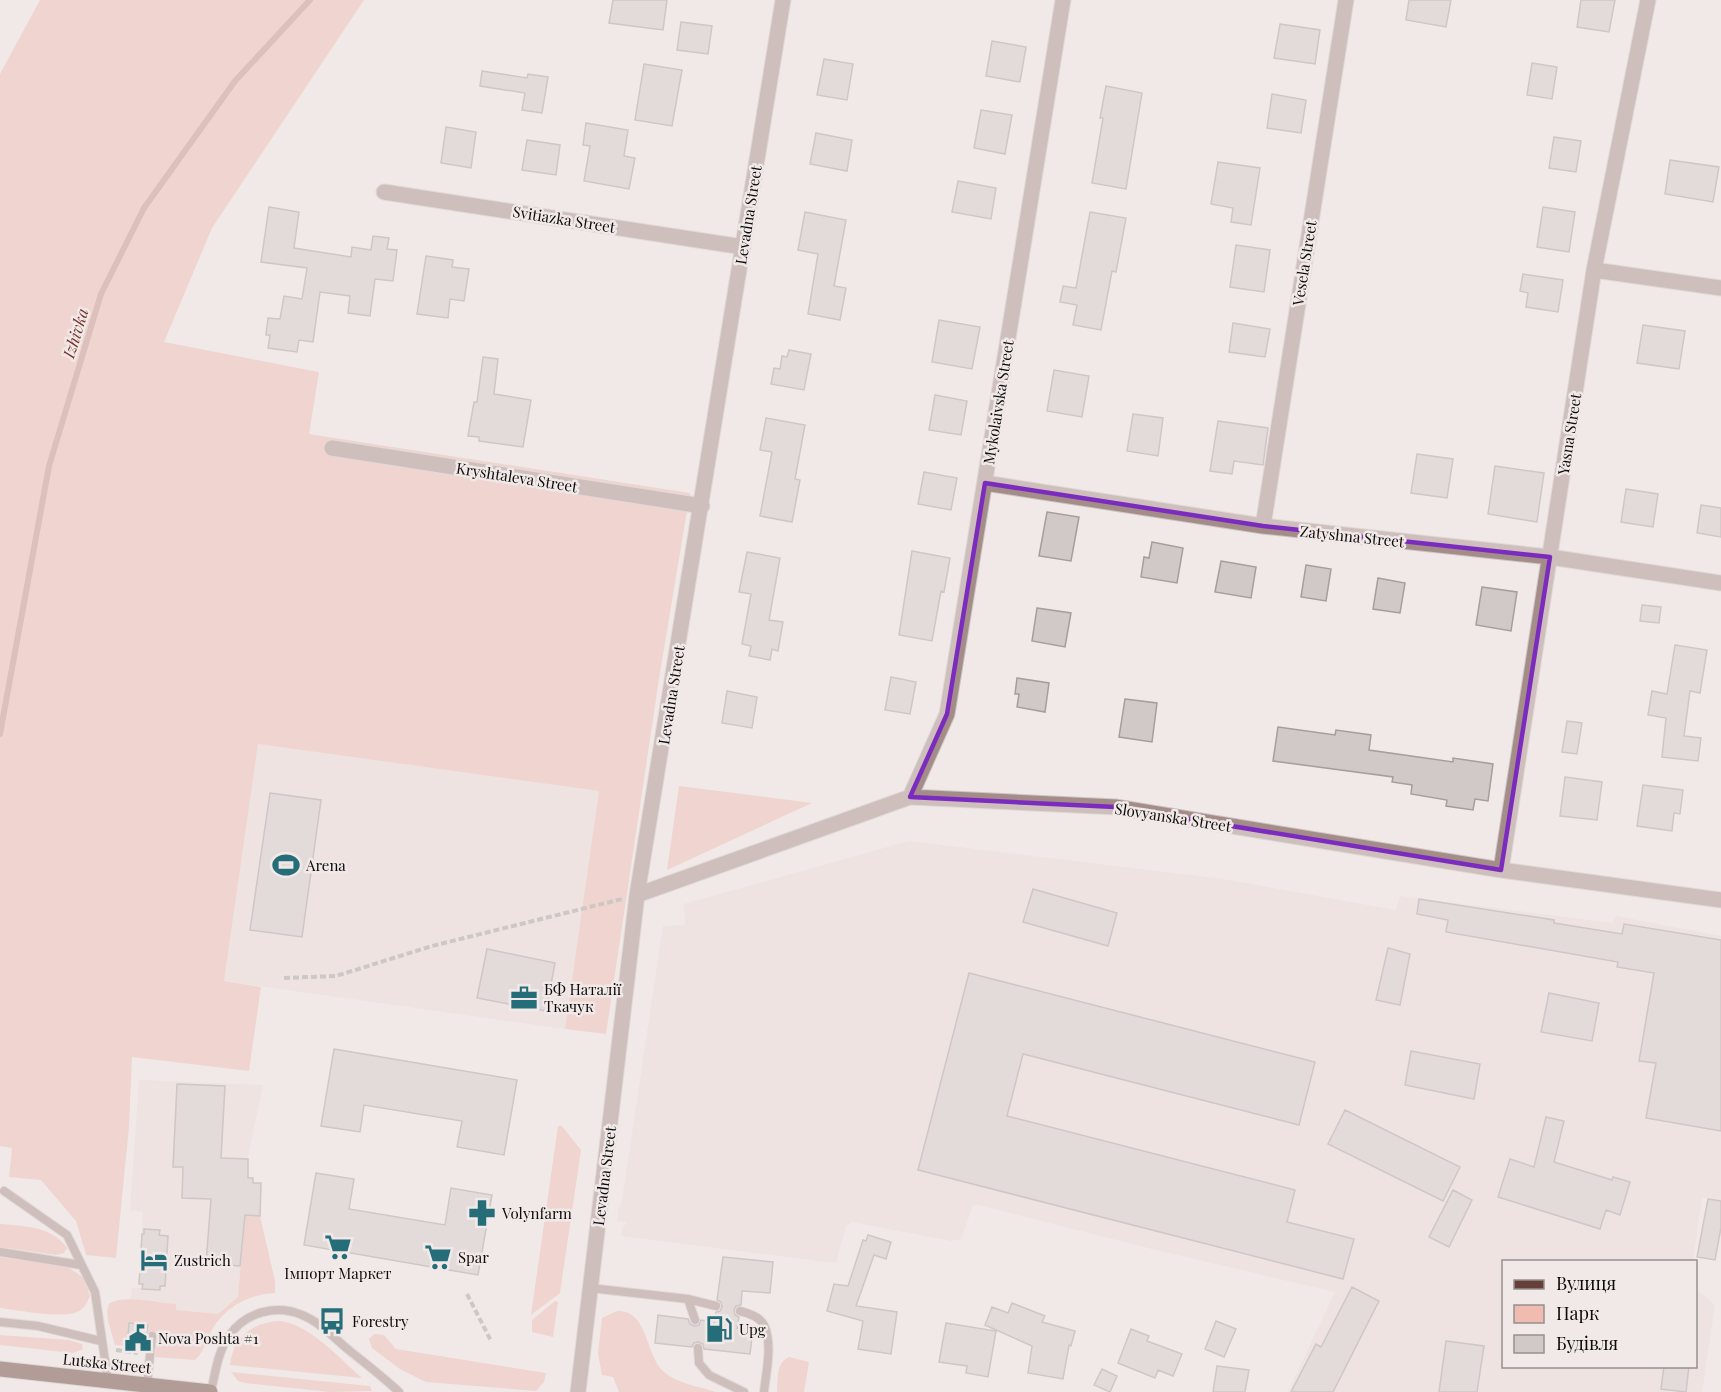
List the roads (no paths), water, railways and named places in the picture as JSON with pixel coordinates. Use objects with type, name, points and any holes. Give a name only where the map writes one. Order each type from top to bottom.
[{"type":"main road","name":"Lutska Street","points":[[0,1369],[211,1392]]},
{"type":"street","name":"Levadna Street","points":[[578,1392],[637,896],[783,0]]},
{"type":"street","name":"Mykolaivska Street","points":[[910,797],[947,714],[1063,0]]},
{"type":"street","name":"Vesela Street","points":[[1263,526],[1346,0]]},
{"type":"street","name":"Yasna Street","points":[[1501,870],[1594,270],[1648,0]]},
{"type":"street","name":"Svitiazka Street","points":[[384,192],[743,247]]},
{"type":"street","points":[[1594,270],[1721,288]]},
{"type":"street","name":"Kryshtaleva Street","points":[[332,448],[702,506]]},
{"type":"street","name":"Zatyshna Street","points":[[985,483],[1263,526],[1550,557],[1721,583]]},
{"type":"street","name":"Slovyanska Street","points":[[637,896],[910,797],[1115,807],[1501,870],[1721,900]]},
{"type":"lane","points":[[4,1191],[67,1235],[95,1292],[108,1381]]},
{"type":"lane","points":[[0,1252],[81,1265]]},
{"type":"lane","points":[[590,1288],[687,1299],[716,1306]]},
{"type":"lane","points":[[687,1299],[695,1320]]},
{"type":"lane","points":[[211,1392],[217,1367],[229,1336],[240,1323],[257,1314],[273,1310],[287,1310],[304,1315],[399,1392]]},
{"type":"lane","points":[[740,1311],[751,1314],[763,1324],[768,1348],[764,1392]]},
{"type":"lane","points":[[0,1322],[38,1326],[101,1341]]},
{"type":"lane","points":[[147,1385],[152,1336]]},
{"type":"lane","points":[[698,1348],[699,1363],[709,1375],[744,1392]]},
{"type":"waterway","name":"Izhivka","points":[[0,734],[49,466],[101,294],[144,208],[235,81],[310,0]]},
{"type":"place","name":"Arena","points":[[286,865]]},
{"type":"place","name":"БФ Наталії Ткачук","points":[[524,998]]},
{"type":"place","name":"Volynfarm","points":[[482,1213]]},
{"type":"place","name":"Імпорт Маркет","points":[[338,1247]]},
{"type":"place","name":"Spar","points":[[438,1257]]},
{"type":"place","name":"Zustrich","points":[[154,1260]]},
{"type":"place","name":"Forestry","points":[[332,1321]]},
{"type":"place","name":"Upg","points":[[719,1329]]},
{"type":"place","name":"Nova Poshta #1","points":[[138,1338]]}]
